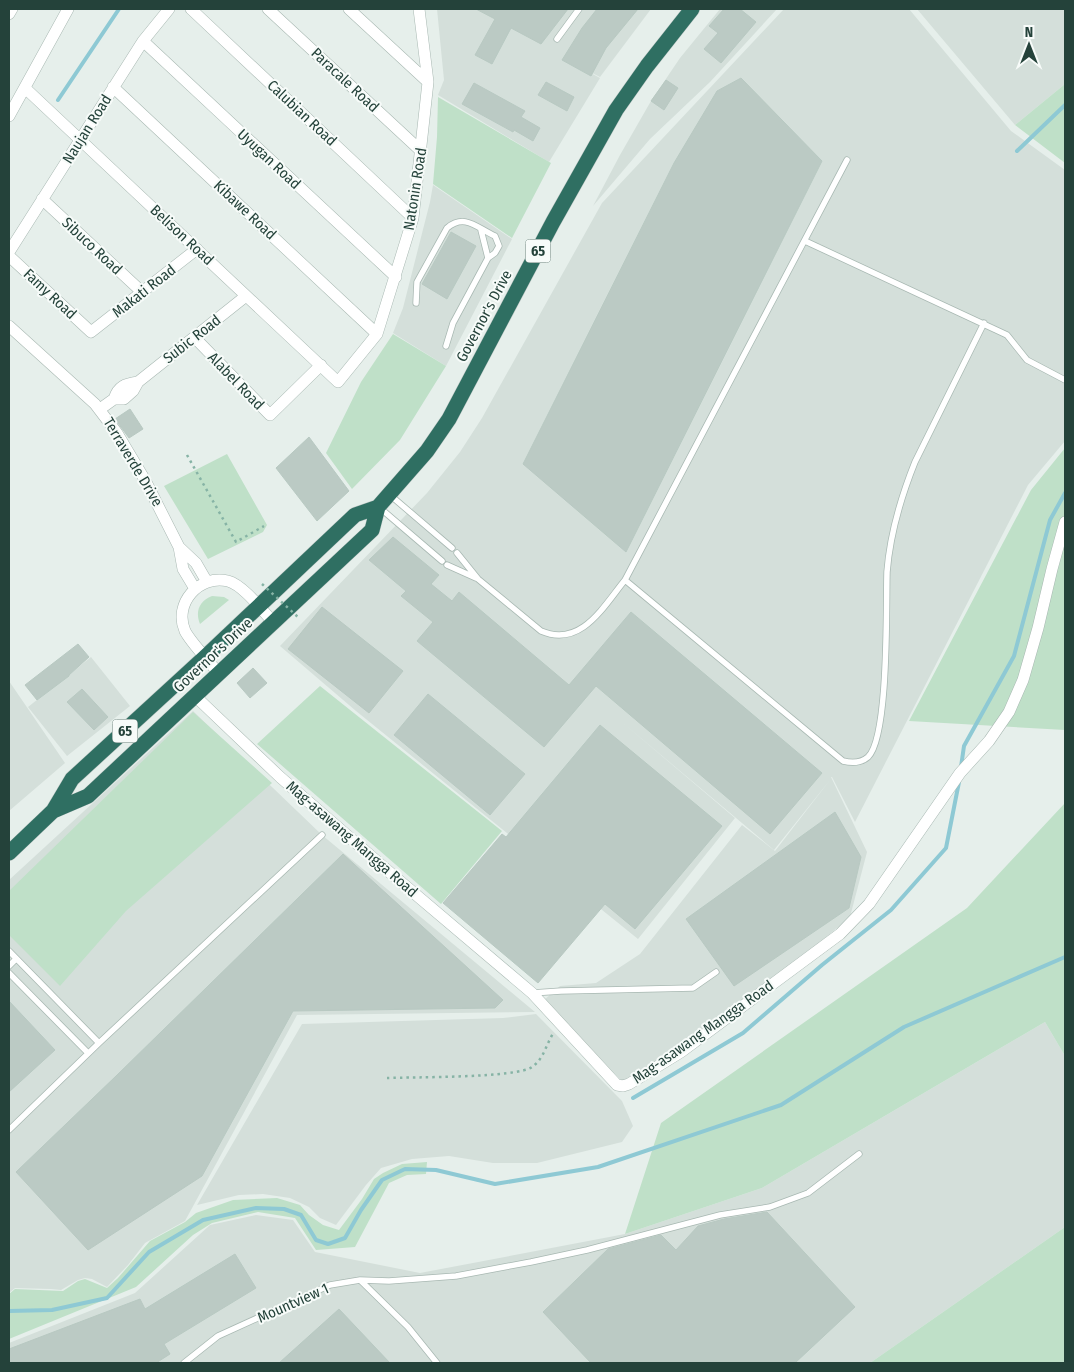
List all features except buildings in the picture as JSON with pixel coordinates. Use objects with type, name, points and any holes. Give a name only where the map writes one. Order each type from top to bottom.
[{"type":"highway","name":"Governor's Drive","points":[[9,854],[53,811],[72,779],[205,657],[355,515],[378,507],[428,451],[449,419],[553,222],[616,110],[647,66],[692,9]]},
{"type":"highway","name":"Governor's Drive","points":[[53,811],[88,796],[219,674],[372,530],[378,507]]},
{"type":"street","points":[[9,14],[12,9]]},
{"type":"street","points":[[9,117],[68,9]]},
{"type":"street","name":"Naujan Road","points":[[9,252],[143,41],[169,9]]},
{"type":"street","name":"Calubian Road","points":[[191,9],[413,218]]},
{"type":"street","name":"Paracale Road","points":[[268,9],[421,150]]},
{"type":"street","points":[[348,9],[428,82]]},
{"type":"street","name":"Natonin Road","points":[[338,382],[377,334],[413,218],[428,82],[419,9]]},
{"type":"street","name":"Uyugan Road","points":[[143,41],[396,277]]},
{"type":"street","name":"Kibawe Road","points":[[113,87],[377,334]]},
{"type":"street","name":"Belison Road","points":[[25,88],[338,382]]},
{"type":"street","name":"Sibuco Road","points":[[42,199],[142,292]]},
{"type":"street","name":"Makati Road","points":[[91,332],[197,249]]},
{"type":"street","name":"Famy Road","points":[[9,256],[91,332]]},
{"type":"street","name":"Subic Road","points":[[100,409],[114,399],[117,390],[127,383],[138,382],[246,296]]},
{"type":"street","name":"Terraverde Drive","points":[[9,326],[100,409],[134,461],[179,546],[196,563],[207,582]]},
{"type":"street","name":"Alabel Road","points":[[195,338],[270,416],[321,365]]},
{"type":"street","name":"Mag-asawang Mangga Road","points":[[195,696],[280,777],[532,994],[617,1085],[623,1086],[681,1052],[840,934],[869,904],[960,773],[989,741],[1009,712],[1023,680],[1065,522]]},
{"type":"street","name":"Terraverde Drive","points":[[179,546],[183,569],[195,589]]},
{"type":"street","points":[[219,674],[186,632],[182,621],[183,609],[187,598],[195,589],[207,582],[217,580],[228,581],[238,586],[274,622]]},
{"type":"lane","points":[[557,39],[579,9]]},
{"type":"lane","points":[[390,495],[454,550],[478,579],[541,631],[550,635],[574,633],[586,626],[625,580],[847,160]]},
{"type":"lane","points":[[416,303],[417,282],[447,228],[454,223],[467,221],[494,236],[498,241],[495,253],[488,258],[453,323],[446,346]]},
{"type":"lane","points":[[481,230],[488,258]]},
{"type":"lane","points":[[805,241],[1007,335],[1027,360],[1065,380]]},
{"type":"lane","points":[[625,580],[843,761],[853,764],[867,758],[873,750],[884,693],[888,554],[896,520],[906,484],[915,462],[984,323]]},
{"type":"lane","points":[[378,507],[444,563],[478,579]]},
{"type":"lane","points":[[9,1130],[99,1043],[322,835]]},
{"type":"lane","points":[[9,951],[99,1043]]},
{"type":"lane","points":[[9,966],[16,959]]},
{"type":"lane","points":[[532,994],[561,991],[693,988],[716,972]]},
{"type":"lane","points":[[9,973],[88,1054]]},
{"type":"lane","name":"Mountview 1","points":[[184,1363],[218,1336],[330,1285],[360,1280],[456,1276],[587,1250],[720,1215],[770,1207],[808,1193],[858,1154]]},
{"type":"lane","points":[[360,1280],[408,1327],[437,1363]]},
{"type":"path","points":[[187,455],[236,542],[264,526]]},
{"type":"path","points":[[262,584],[299,618]]},
{"type":"path","points":[[388,1078],[508,1074],[531,1069],[542,1058],[548,1040],[560,1022]]},
{"type":"shaded area","points":[[437,9],[651,9],[600,77],[563,58],[600,78],[549,162],[438,95],[444,80]]},
{"type":"shaded area","points":[[720,9],[777,9],[710,82],[650,139],[593,206],[651,101],[680,58]]},
{"type":"shaded area","points":[[784,9],[909,9],[1011,131],[1065,170],[1065,441],[1028,485],[855,822],[831,777],[867,852],[850,917],[800,959],[676,1049],[623,1082],[544,1000],[560,986],[596,983],[640,954],[742,825],[775,851],[830,780],[774,850],[623,723],[735,818],[638,939],[356,711],[280,646],[427,493],[460,452],[482,418],[602,203]]},
{"type":"shaded area","points":[[917,9],[1065,9],[1065,84],[1015,125]]},
{"type":"shaded area","points":[[433,185],[512,239],[446,366],[393,333],[403,308]]},
{"type":"shaded area","points":[[91,657],[130,706],[67,756],[28,707]]},
{"type":"shaded area","points":[[9,681],[65,763],[9,811]]},
{"type":"shaded area","points":[[193,711],[322,835],[535,1012],[297,1015],[185,1221],[145,1243],[128,1265],[107,1287],[92,1279],[85,1278],[61,1290],[15,1288],[9,1293],[9,880]]},
{"type":"shaded area","points":[[536,1014],[622,1101],[633,1126],[622,1142],[537,1163],[493,1163],[449,1156],[412,1159],[381,1168],[336,1225],[320,1218],[309,1207],[290,1198],[263,1194],[239,1195],[197,1205],[302,1024],[503,1018]]},
{"type":"shaded area","points":[[1045,1022],[1065,1056],[1065,1227],[870,1363],[9,1363],[9,1343],[135,1293],[210,1225],[256,1215],[293,1220],[315,1252],[420,1273],[625,1234],[762,1188]]},
{"type":"green space","points":[[1065,84],[1065,163],[1015,125]]},
{"type":"green space","points":[[438,97],[551,163],[512,238],[433,184]]},
{"type":"green space","points":[[393,334],[446,366],[400,440],[352,489],[326,453],[361,382]]},
{"type":"green space","points":[[1065,448],[1065,730],[909,721],[1031,490]]},
{"type":"green space","points":[[227,454],[267,525],[263,532],[208,559],[164,486]]},
{"type":"green space","points":[[212,596],[224,597],[229,600],[200,624],[199,607]]},
{"type":"green space","points":[[320,686],[502,831],[441,904],[257,744]]},
{"type":"green space","points":[[193,712],[272,783],[126,911],[60,986],[9,935],[9,891]]},
{"type":"green space","points":[[1065,803],[1065,1056],[1045,1022],[762,1188],[625,1234],[661,1123],[967,908]]},
{"type":"green space","points":[[427,1162],[426,1174],[407,1175],[389,1183],[355,1247],[316,1250],[295,1218],[258,1212],[212,1223],[193,1235],[136,1287],[9,1339],[9,1294],[15,1289],[63,1291],[78,1281],[85,1279],[107,1288],[150,1241],[185,1222],[196,1213],[233,1200],[277,1198],[300,1205],[309,1215],[323,1225],[339,1230],[374,1179],[402,1164]]},
{"type":"green space","points":[[1065,1227],[1065,1363],[870,1363]]},
{"type":"waterway","points":[[58,100],[119,9]]},
{"type":"waterway","points":[[1017,151],[1065,105]]},
{"type":"waterway","points":[[961,767],[964,746],[1014,656],[1050,520],[1065,493]]},
{"type":"waterway","points":[[633,1098],[743,1033],[822,965],[891,910],[946,848],[959,782]]},
{"type":"waterway","points":[[9,1311],[52,1310],[107,1298],[149,1252],[203,1220],[256,1208],[284,1209],[301,1215],[316,1240],[328,1244],[345,1238],[361,1210],[382,1180],[405,1169],[436,1170],[495,1184],[598,1167],[781,1105],[904,1027],[1065,957]]}]
